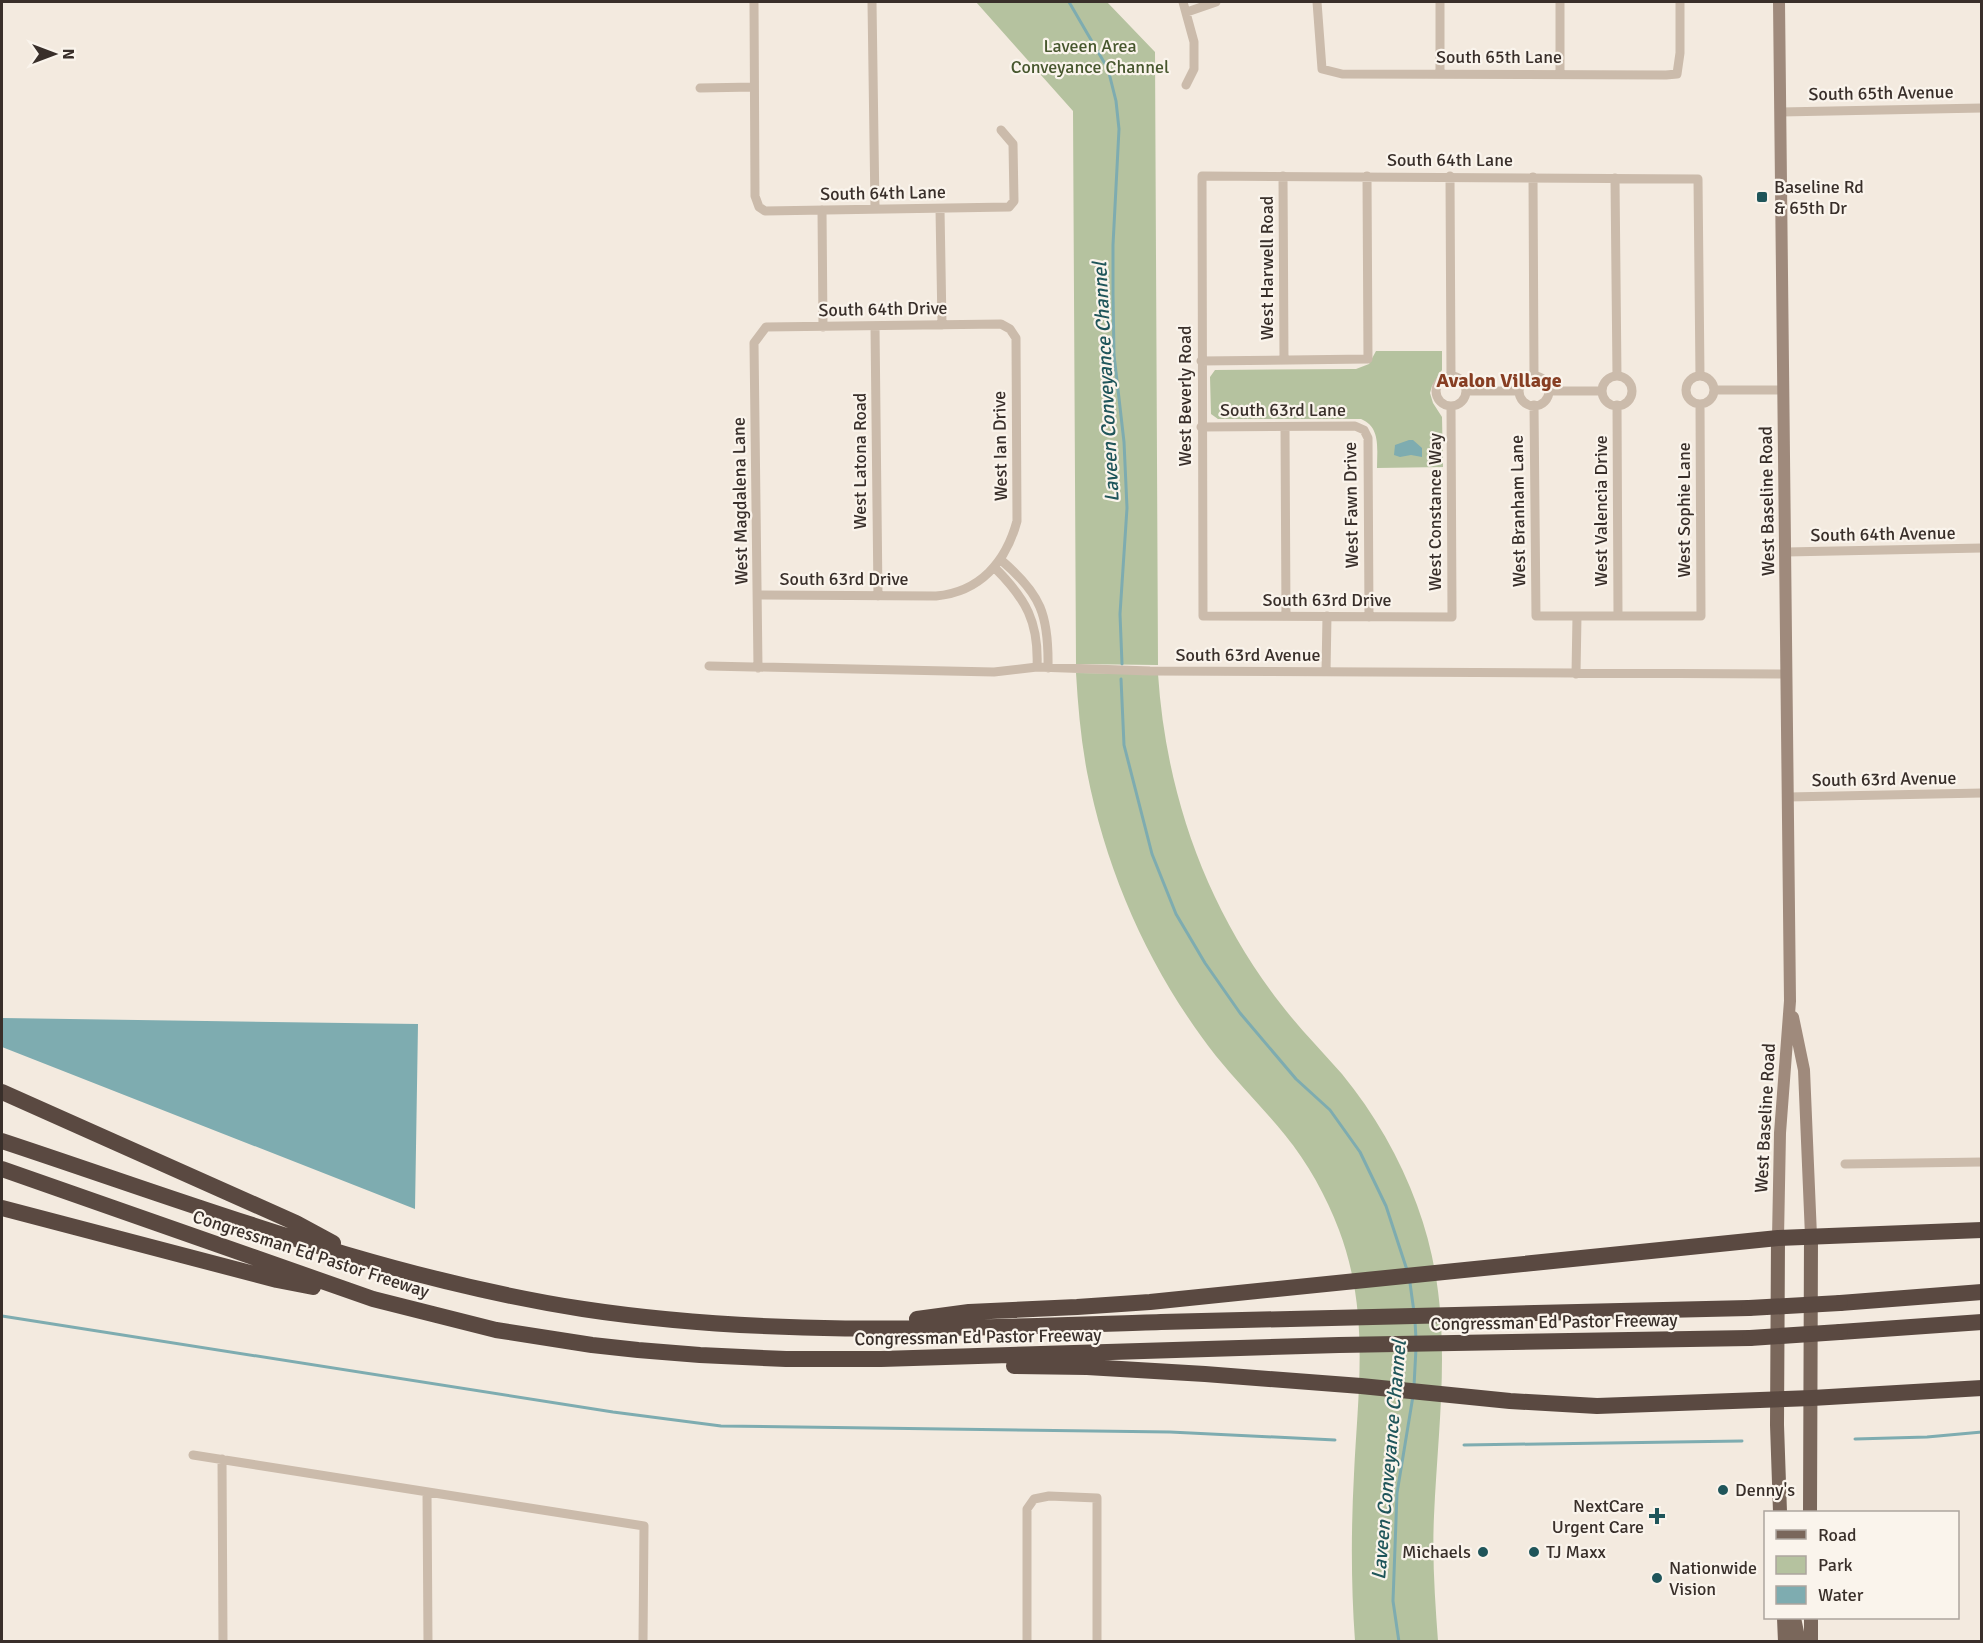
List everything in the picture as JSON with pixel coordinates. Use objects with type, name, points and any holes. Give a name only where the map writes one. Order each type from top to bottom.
[{"type":"highway","points":[[2,1092],[296,1223],[363,1259]]},
{"type":"highway","name":"Congressman Ed Pastor Freeway","points":[[2,1141],[276,1233],[363,1259],[529,1300],[648,1318],[718,1324],[878,1328],[1020,1327],[1749,1308],[1982,1292]]},
{"type":"highway","name":"Congressman Ed Pastor Freeway","points":[[2,1169],[373,1299],[496,1330],[592,1345],[700,1356],[881,1359],[1396,1344],[1750,1338],[1982,1322]]},
{"type":"highway","points":[[2,1208],[277,1280],[373,1299]]},
{"type":"highway","points":[[878,1328],[969,1311],[1122,1304],[1778,1238],[1982,1230]]},
{"type":"highway","points":[[881,1359],[924,1366],[1087,1367],[1195,1373],[1510,1401],[1597,1406],[1812,1398],[1982,1388]]},
{"type":"main road","name":"West Baseline Road","points":[[1778,1238],[1780,1133],[1790,1001],[1779,2]]},
{"type":"main road","name":"West Baseline Road","points":[[1790,1001],[1804,1070],[1811,1236]]},
{"type":"main road","points":[[1810,1511],[1811,1236]]},
{"type":"main road","points":[[1778,1238],[1777,1399],[1780,1511]]},
{"type":"main road","points":[[1784,1619],[1785,1641]]},
{"type":"main road","points":[[1794,1619],[1799,1641]]},
{"type":"main road","points":[[1811,1619],[1811,1641]]},
{"type":"street","points":[[700,88],[754,87],[753,2]]},
{"type":"street","points":[[872,2],[875,209]]},
{"type":"street","points":[[1183,2],[1194,42],[1194,69],[1186,85]]},
{"type":"street","points":[[1187,12],[1216,2]]},
{"type":"street","name":"South 65th Lane","points":[[1317,2],[1322,69],[1342,74],[1677,74],[1680,53],[1680,2]]},
{"type":"street","points":[[1440,2],[1440,73]]},
{"type":"street","points":[[1560,2],[1560,74]]},
{"type":"street","name":"South 64th Lane","points":[[754,87],[755,196],[759,207],[765,211],[1009,207],[1014,201],[1013,144],[1001,130]]},
{"type":"street","name":"South 65th Avenue","points":[[1780,112],[1982,108]]},
{"type":"street","name":"South 64th Lane","points":[[1202,176],[1698,179]]},
{"type":"street","name":"West Beverly Road","points":[[1202,176],[1203,616]]},
{"type":"street","name":"West Harwell Road","points":[[1283,176],[1284,360]]},
{"type":"street","points":[[1201,361],[1368,359],[1367,176]]},
{"type":"street","name":"West Constance Way","points":[[1449,176],[1451,376],[1443,379],[1436,389],[1440,401],[1451,406],[1452,617]]},
{"type":"street","points":[[1533,177],[1534,376]]},
{"type":"street","name":"West Valencia Drive","points":[[1615,178],[1617,376],[1626,380],[1631,388],[1626,402],[1617,405],[1618,616]]},
{"type":"street","name":"West Sophie Lane","points":[[1618,616],[1701,616],[1700,404],[1690,399],[1686,388],[1690,381],[1700,376],[1698,179]]},
{"type":"street","points":[[940,209],[942,325]]},
{"type":"street","points":[[822,210],[823,327]]},
{"type":"street","name":"South 64th Drive","points":[[758,334],[766,327],[1001,324],[1010,329]]},
{"type":"street","name":"West Latona Road","points":[[875,326],[878,596]]},
{"type":"street","name":"West Ian Drive","points":[[998,564],[1008,549],[1017,521],[1016,338],[1010,329]]},
{"type":"street","name":"West Magdalena Lane","points":[[758,334],[754,343],[758,668]]},
{"type":"street","points":[[1451,376],[1460,379],[1466,392]]},
{"type":"street","points":[[1534,376],[1545,382],[1548,391],[1542,403],[1534,405],[1522,400],[1519,391],[1524,379],[1534,376]]},
{"type":"street","points":[[1602,391],[1608,379],[1617,376]]},
{"type":"street","points":[[1700,376],[1708,379],[1714,390]]},
{"type":"street","points":[[1714,390],[1784,390]]},
{"type":"street","points":[[1700,404],[1710,400],[1714,390]]},
{"type":"street","points":[[1466,392],[1519,391]]},
{"type":"street","points":[[1548,391],[1602,391]]},
{"type":"street","points":[[1602,391],[1608,403],[1617,405]]},
{"type":"street","points":[[1451,406],[1460,403],[1466,392]]},
{"type":"street","name":"West Branham Lane","points":[[1534,405],[1536,616],[1577,616]]},
{"type":"street","name":"South 63rd Lane","points":[[1201,427],[1355,426],[1364,430]]},
{"type":"street","points":[[1285,427],[1286,616]]},
{"type":"street","name":"West Fawn Drive","points":[[1364,430],[1368,438],[1369,617]]},
{"type":"street","name":"South 64th Avenue","points":[[1786,552],[1982,548]]},
{"type":"street","points":[[998,564],[1029,610],[1036,640],[1037,667]]},
{"type":"street","points":[[998,564],[1021,577],[1040,604],[1048,646],[1048,668]]},
{"type":"street","name":"South 63rd Drive","points":[[758,595],[952,595],[967,588],[998,564]]},
{"type":"street","name":"South 63rd Drive","points":[[1203,616],[1452,617]]},
{"type":"street","points":[[1326,672],[1327,616]]},
{"type":"street","points":[[1576,674],[1577,616],[1618,616]]},
{"type":"street","name":"South 63rd Avenue","points":[[709,666],[994,672],[1037,667],[1143,671],[1787,674]]},
{"type":"street","name":"South 63rd Avenue","points":[[1788,797],[1982,793]]},
{"type":"street","points":[[1845,1164],[1982,1162]]},
{"type":"street","points":[[193,1455],[644,1526],[643,1641]]},
{"type":"street","points":[[222,1460],[224,1641]]},
{"type":"street","points":[[427,1492],[428,1641]]},
{"type":"street","points":[[1027,1641],[1028,1509],[1034,1499],[1049,1496],[1097,1498],[1097,1641]]},
{"type":"green space","name":"Laveen Area Conveyance Channel","points":[[976,2],[1107,2],[1155,52],[1158,665],[1076,664],[1073,111]]},
{"type":"green space","points":[[1376,351],[1442,351],[1442,370],[1430,393],[1442,417],[1443,467],[1377,468],[1375,433],[1372,427],[1361,419],[1218,419],[1211,414],[1210,377],[1215,370],[1356,369],[1369,364]]},
{"type":"green space","points":[[1076,673],[1158,674],[1170,763],[1194,848],[1211,888],[1254,966],[1287,1012],[1342,1074],[1365,1104],[1403,1170],[1417,1205],[1429,1244],[1437,1283],[1441,1321],[1441,1397],[1433,1532],[1438,1641],[1355,1641],[1352,1537],[1360,1351],[1355,1291],[1349,1261],[1334,1217],[1309,1168],[1285,1135],[1216,1056],[1193,1024],[1171,991],[1135,922],[1106,848],[1096,810],[1083,748]]},
{"type":"water","points":[[1413,440],[1422,448],[1422,457],[1394,455],[1395,445]]},
{"type":"water","points":[[2,1018],[418,1024],[415,1209],[2,1047]]},
{"type":"waterway","name":"Laveen Conveyance Channel","points":[[1069,2],[1108,69],[1116,101],[1119,129],[1113,294],[1114,355],[1124,442],[1127,508],[1120,614],[1122,664]]},
{"type":"waterway","name":"Laveen Conveyance Channel","points":[[1121,679],[1124,745],[1152,854],[1176,914],[1205,963],[1240,1013],[1296,1079],[1330,1110],[1360,1152],[1386,1206],[1407,1270]]},
{"type":"waterway","name":"Laveen Conveyance Channel","points":[[1410,1283],[1414,1312]]},
{"type":"waterway","points":[[2,1316],[613,1412],[721,1426],[1170,1432],[1335,1440]]},
{"type":"waterway","name":"Laveen Conveyance Channel","points":[[1415,1321],[1416,1339]]},
{"type":"waterway","name":"Laveen Conveyance Channel","points":[[1414,1386],[1416,1348]]},
{"type":"waterway","name":"Laveen Conveyance Channel","points":[[1399,1642],[1393,1601],[1397,1493],[1413,1396]]},
{"type":"waterway","points":[[1855,1439],[1927,1437],[1982,1432]]},
{"type":"waterway","points":[[1464,1445],[1742,1441]]},
{"type":"place","name":"Baseline Rd & 65th Dr","points":[[1762,197]]},
{"type":"place","name":"Denny's","points":[[1723,1490]]},
{"type":"place","name":"NextCare Urgent Care","points":[[1657,1516]]},
{"type":"place","name":"Michaels","points":[[1483,1552]]},
{"type":"place","name":"TJ Maxx","points":[[1534,1552]]},
{"type":"place","name":"Nationwide Vision","points":[[1657,1578]]},
{"type":"district","name":"Avalon Village","points":[[1499,380]]}]
